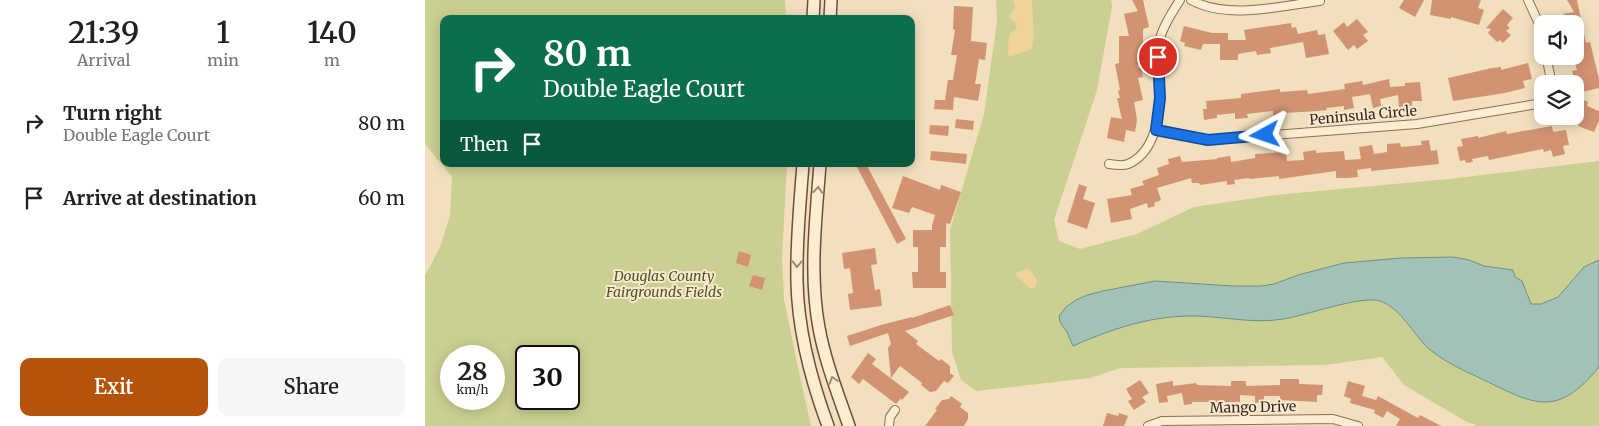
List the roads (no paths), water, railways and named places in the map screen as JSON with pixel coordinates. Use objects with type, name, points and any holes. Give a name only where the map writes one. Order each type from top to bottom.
[{"type":"main road","points":[[813,15],[814,0]]},
{"type":"main road","points":[[830,15],[831,0]]},
{"type":"main road","points":[[803,167],[797,260],[798,303],[805,349],[828,426]]},
{"type":"main road","points":[[820,167],[814,261],[815,302],[822,345],[849,426]]},
{"type":"street","points":[[1109,164],[1126,165],[1142,156],[1156,130],[1160,98],[1157,68],[1158,46],[1167,22],[1180,0]]},
{"type":"street","points":[[1191,0],[1215,10],[1236,11],[1320,1]]},
{"type":"street","points":[[1528,0],[1535,15]]},
{"type":"street","name":"Peninsula Circle","points":[[1156,130],[1208,140],[1417,124],[1534,104]]},
{"type":"street","points":[[889,426],[889,417],[895,410]]},
{"type":"street","name":"Mango Drive","points":[[1148,426],[1162,421],[1333,419],[1357,426]]},
{"type":"water","points":[[1453,257],[1469,260],[1484,266],[1513,270],[1515,277],[1522,281],[1531,304],[1541,304],[1558,297],[1584,267],[1599,260],[1599,367],[1584,383],[1570,394],[1558,400],[1545,402],[1518,396],[1441,358],[1422,342],[1394,309],[1380,301],[1371,300],[1347,303],[1293,317],[1265,321],[1194,316],[1158,319],[1107,332],[1073,346],[1060,322],[1059,316],[1066,307],[1087,295],[1155,281],[1261,286],[1274,284],[1298,275],[1344,263],[1401,258]]},
{"type":"park label","name":"Douglas County Fairgrounds Fields","points":[[664,284]]}]
